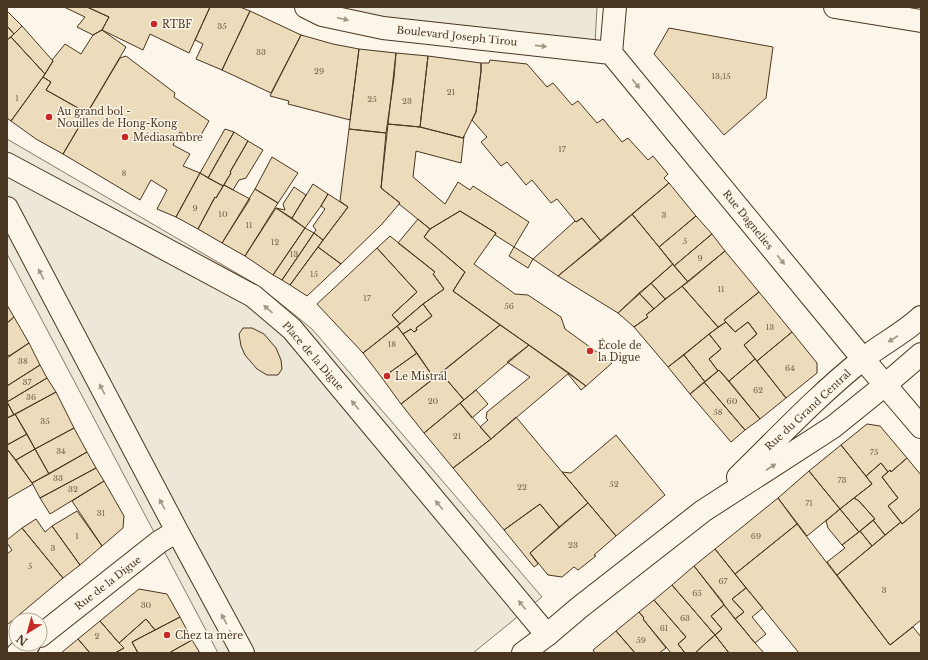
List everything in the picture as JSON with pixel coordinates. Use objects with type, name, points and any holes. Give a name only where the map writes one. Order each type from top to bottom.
[{"type":"street","name":"Boulevard Joseph Tirou","points":[[306,7],[322,15],[383,28],[612,53]]},
{"type":"street","points":[[612,53],[615,7]]},
{"type":"street","points":[[835,7],[914,15]]},
{"type":"street","name":"Rue Dagnelies","points":[[612,53],[863,359],[921,427]]},
{"type":"street","name":"Place de la Digue","points":[[7,164],[253,296],[292,329],[547,635]]},
{"type":"street","points":[[7,208],[243,653]]},
{"type":"street","name":"Rue du Grand Central","points":[[703,511],[822,395],[863,359],[905,331],[921,317]]},
{"type":"street","name":"Rue du Grand Central","points":[[523,653],[703,511],[833,427],[921,354]]},
{"type":"street","name":"Rue de la Digue","points":[[48,630],[159,542],[177,531]]},
{"type":"shaded area","points":[[330,7],[597,7],[595,44],[359,14]]},
{"type":"shaded area","points":[[7,139],[257,285],[313,330],[542,597],[473,653],[218,653],[7,254]]},
{"type":"building","points":[[64,7],[87,7],[109,17],[102,30],[93,35],[77,27],[85,17]]},
{"type":"building","name":"RTBF","points":[[87,7],[210,7],[189,53],[150,34],[143,50],[102,30],[109,17]]},
{"type":"building","points":[[210,7],[240,7],[250,11],[222,70],[196,59],[203,44],[195,40]]},
{"type":"building","points":[[7,11],[22,26],[14,34],[7,26]]},
{"type":"building","points":[[250,11],[301,35],[271,93],[222,70]]},
{"type":"building","points":[[7,26],[14,34],[7,40]]},
{"type":"building","points":[[22,26],[53,61],[45,74],[11,37]]},
{"type":"building","points":[[669,28],[773,47],[766,98],[724,135],[654,54]]},
{"type":"building","points":[[102,30],[126,47],[87,113],[46,90],[51,82],[43,77],[53,61],[52,60],[65,44],[81,54],[93,35]]},
{"type":"building","points":[[301,35],[333,44],[359,49],[350,120],[288,104],[289,101],[270,96]]},
{"type":"building","points":[[11,37],[45,74],[11,121],[7,118],[7,40]]},
{"type":"building","points":[[359,49],[396,53],[386,133],[349,129]]},
{"type":"building","points":[[396,53],[428,56],[420,127],[388,124]]},
{"type":"building","name":"Médiasambre","points":[[126,56],[175,93],[174,97],[209,121],[197,142],[180,132],[173,145],[190,154],[183,166],[200,173],[176,217],[157,209],[167,190],[151,180],[140,200],[63,154],[120,58]]},
{"type":"building","points":[[428,56],[481,63],[476,112],[463,138],[420,127]]},
{"type":"building","points":[[490,60],[527,64],[547,87],[553,83],[572,105],[578,101],[597,123],[603,119],[622,142],[628,138],[648,160],[653,156],[668,174],[664,178],[669,183],[601,241],[582,218],[576,222],[557,199],[551,203],[532,180],[526,185],[507,162],[501,166],[481,142],[487,137],[472,120],[476,112],[481,63],[489,63]]},
{"type":"building","name":"Au grand bol - Nouilles de Hong-Kong","points":[[43,77],[51,82],[46,90],[87,113],[63,154],[36,139],[11,121]]},
{"type":"building","points":[[388,124],[420,127],[463,138],[464,136],[461,163],[416,151],[413,177],[445,204],[458,182],[470,190],[473,186],[529,222],[514,247],[495,235],[496,233],[460,211],[430,229],[381,188]]},
{"type":"building","points":[[225,129],[234,132],[208,178],[200,173]]},
{"type":"building","points":[[349,129],[386,133],[381,188],[400,203],[382,224],[341,264],[318,247],[348,207],[340,201]]},
{"type":"building","points":[[234,132],[248,141],[223,186],[208,178]]},
{"type":"building","points":[[248,141],[263,150],[246,178],[239,180],[233,190],[224,185]]},
{"type":"building","points":[[272,157],[298,173],[278,203],[255,189]]},
{"type":"building","points":[[200,173],[223,186],[216,198],[215,197],[198,229],[176,217]]},
{"type":"building","points":[[669,183],[696,216],[659,247],[632,214]]},
{"type":"building","points":[[313,184],[328,194],[305,228],[292,218]]},
{"type":"building","points":[[224,185],[250,199],[222,243],[198,229],[215,197],[216,198]]},
{"type":"building","points":[[294,187],[306,195],[292,218],[276,208],[285,210],[283,204]]},
{"type":"building","points":[[255,189],[278,203],[245,256],[222,243]]},
{"type":"building","points":[[328,194],[348,207],[323,240],[314,233],[316,230],[313,226],[325,209],[321,206]]},
{"type":"building","points":[[276,208],[305,228],[273,275],[245,256]]},
{"type":"building","points":[[460,211],[496,233],[474,264],[515,294],[528,295],[561,317],[565,329],[612,363],[586,386],[453,291],[465,272],[424,237],[430,229]]},
{"type":"building","points":[[632,214],[673,264],[618,313],[558,276]]},
{"type":"building","points":[[696,216],[712,234],[674,266],[659,247]]},
{"type":"building","points":[[582,218],[601,241],[558,276],[533,259],[575,221],[576,222]]},
{"type":"building","points":[[418,219],[430,229],[424,237],[465,272],[453,291],[500,325],[434,378],[403,334],[411,329],[414,332],[417,330],[416,328],[432,316],[423,304],[444,289],[433,274],[435,272],[398,243]]},
{"type":"building","points":[[305,228],[314,233],[282,280],[273,275]]},
{"type":"building","points":[[314,233],[323,240],[290,285],[282,280]]},
{"type":"building","points":[[712,234],[725,251],[688,282],[674,266]]},
{"type":"building","points":[[390,236],[435,272],[433,274],[444,289],[423,304],[400,324],[392,315],[417,292],[377,248]]},
{"type":"building","points":[[318,247],[341,264],[307,296],[290,285]]},
{"type":"building","points":[[514,247],[533,259],[528,268],[509,256]]},
{"type":"building","points":[[377,248],[417,292],[392,315],[400,324],[363,353],[317,304]]},
{"type":"building","points":[[725,251],[759,292],[724,320],[726,322],[718,327],[682,286]]},
{"type":"building","points":[[673,264],[688,282],[665,299],[651,283]]},
{"type":"building","points":[[651,283],[665,299],[654,309],[639,293]]},
{"type":"building","points":[[682,286],[718,327],[668,367],[634,327],[648,317],[646,315]]},
{"type":"building","points":[[759,292],[792,332],[757,361],[744,345],[757,334],[748,322],[735,332],[724,320]]},
{"type":"building","points":[[639,293],[654,309],[646,315],[648,317],[634,327],[618,313]]},
{"type":"building","points":[[423,304],[432,316],[416,328],[417,330],[414,332],[411,329],[403,334],[397,326]]},
{"type":"building","points":[[7,305],[14,317],[7,323]]},
{"type":"building","points":[[14,317],[29,343],[9,356],[7,354],[7,323]]},
{"type":"building","points":[[726,322],[735,332],[748,322],[757,334],[744,345],[755,359],[729,381],[719,370],[718,371],[709,359],[721,349],[709,334]]},
{"type":"building","points":[[500,325],[529,345],[464,400],[441,373]]},
{"type":"building","points":[[397,326],[417,353],[382,378],[363,353]]},
{"type":"building","points":[[243,328],[252,328],[264,334],[276,348],[281,360],[282,369],[278,375],[267,375],[257,369],[245,355],[241,346],[239,334]]},
{"type":"building","points":[[792,332],[817,363],[817,373],[786,398],[757,361]]},
{"type":"building","points":[[709,334],[721,349],[709,359],[718,371],[705,382],[684,355]]},
{"type":"building","points":[[29,343],[40,365],[7,386],[7,358]]},
{"type":"building","points":[[529,345],[569,373],[491,439],[480,427],[488,420],[486,418],[487,412],[530,377],[507,362]]},
{"type":"building","points":[[417,353],[434,378],[401,404],[382,378]]},
{"type":"building","points":[[684,355],[705,382],[690,394],[668,367]]},
{"type":"building","points":[[755,359],[786,398],[760,419],[729,381]]},
{"type":"building","points":[[40,365],[47,378],[7,402],[7,386]]},
{"type":"building","points":[[719,370],[760,419],[745,430],[704,382]]},
{"type":"building","points":[[441,373],[464,400],[424,433],[401,404]]},
{"type":"building","points":[[569,373],[586,386],[581,390],[568,374]]},
{"type":"building","points":[[47,378],[56,392],[14,415],[7,402]]},
{"type":"building","points":[[704,382],[745,430],[731,442],[690,394]]},
{"type":"building","points":[[476,390],[488,404],[472,418],[460,403]]},
{"type":"building","points":[[56,392],[74,428],[35,449],[15,414]]},
{"type":"building","points":[[7,402],[14,415],[7,418]]},
{"type":"building","points":[[460,403],[491,439],[453,468],[424,433]]},
{"type":"building","points":[[15,414],[27,434],[7,445],[7,418]]},
{"type":"building","points":[[516,417],[588,503],[559,527],[540,504],[504,530],[453,468],[491,439]]},
{"type":"building","points":[[867,424],[880,426],[907,458],[891,472],[890,470],[888,472],[881,463],[866,476],[841,445]]},
{"type":"building","points":[[74,428],[87,452],[49,474],[35,449]]},
{"type":"building","points":[[27,434],[35,449],[16,460],[7,449],[7,445]]},
{"type":"building","points":[[616,435],[665,495],[616,536],[562,472],[571,473]]},
{"type":"building","points":[[841,445],[872,484],[840,509],[809,471]]},
{"type":"building","points":[[7,449],[33,484],[7,499]]},
{"type":"building","points":[[35,449],[49,474],[32,483],[16,460]]},
{"type":"building","points":[[87,452],[96,468],[40,498],[32,483]]},
{"type":"building","points":[[907,458],[921,475],[921,508],[902,524],[888,506],[898,498],[882,477],[890,470],[891,472]]},
{"type":"building","points":[[881,463],[888,472],[882,477],[898,498],[888,506],[901,522],[885,535],[873,520],[875,519],[859,501],[854,498],[872,484],[866,476]]},
{"type":"building","points":[[96,468],[104,481],[50,514],[40,498]]},
{"type":"building","points":[[809,471],[840,509],[807,536],[778,498]]},
{"type":"building","points":[[104,481],[124,516],[123,528],[102,546],[72,501]]},
{"type":"building","points":[[778,498],[797,524],[735,574],[715,549]]},
{"type":"building","points":[[854,498],[859,501],[875,519],[859,532],[840,509]]},
{"type":"building","points":[[588,503],[616,536],[594,555],[596,556],[578,570],[574,567],[562,577],[548,575],[530,553]]},
{"type":"building","points":[[540,504],[559,527],[530,553],[538,564],[534,567],[504,530]]},
{"type":"building","points":[[921,508],[921,620],[890,645],[837,575],[901,522],[902,524]]},
{"type":"building","points":[[840,509],[859,532],[842,545],[828,528],[826,521]]},
{"type":"building","points":[[77,511],[102,546],[80,565],[52,526]]},
{"type":"building","points":[[36,519],[45,532],[52,526],[80,565],[63,578],[22,528]]},
{"type":"building","points":[[873,520],[885,535],[872,546],[860,531]]},
{"type":"building","points":[[797,524],[890,645],[913,627],[921,637],[921,653],[799,653],[735,574]]},
{"type":"building","points":[[22,528],[63,578],[22,612],[8,612],[7,625],[7,554],[12,550],[7,543],[7,540]]},
{"type":"building","points":[[860,531],[872,546],[837,575],[827,562],[845,548],[842,545]]},
{"type":"building","points":[[715,549],[746,588],[732,599],[744,612],[735,619],[694,566]]},
{"type":"building","points":[[694,566],[724,605],[711,616],[722,629],[715,635],[672,585]]},
{"type":"building","points":[[672,585],[715,635],[695,653],[685,653],[678,644],[686,637],[654,600]]},
{"type":"building","points":[[746,588],[763,608],[752,617],[766,634],[755,643],[735,619],[744,612],[732,599]]},
{"type":"building","points":[[139,589],[167,594],[180,617],[155,630],[146,619],[119,643],[100,621]]},
{"type":"building","points":[[654,600],[686,637],[678,644],[685,653],[671,653],[643,619],[644,618],[639,612]]},
{"type":"building","points":[[724,605],[764,653],[729,653],[715,635],[722,629],[711,616]]},
{"type":"building","points":[[639,612],[666,648],[659,653],[635,653],[616,631]]},
{"type":"building","name":"Chez ta mère","points":[[180,617],[192,640],[169,653],[138,653],[132,642]]},
{"type":"building","points":[[146,619],[155,630],[132,642],[138,653],[115,653],[124,648],[119,643]]},
{"type":"building","points":[[100,621],[124,648],[115,653],[90,653],[78,639]]},
{"type":"building","points":[[616,631],[635,653],[595,653],[593,650]]},
{"type":"building","points":[[715,635],[729,653],[695,653],[707,642]]},
{"type":"building","points":[[78,639],[90,653],[61,653]]},
{"type":"building","points":[[192,640],[200,653],[169,653]]},
{"type":"place","name":"RTBF","points":[[154,24]]},
{"type":"place","name":"Au grand bol - Nouilles de Hong-Kong","points":[[49,117]]},
{"type":"place","name":"Médiasambre","points":[[125,137]]},
{"type":"place","name":"École de la Digue","points":[[590,351]]},
{"type":"place","name":"Le Mistral","points":[[387,376]]},
{"type":"place","name":"Chez ta mère","points":[[167,635]]}]
